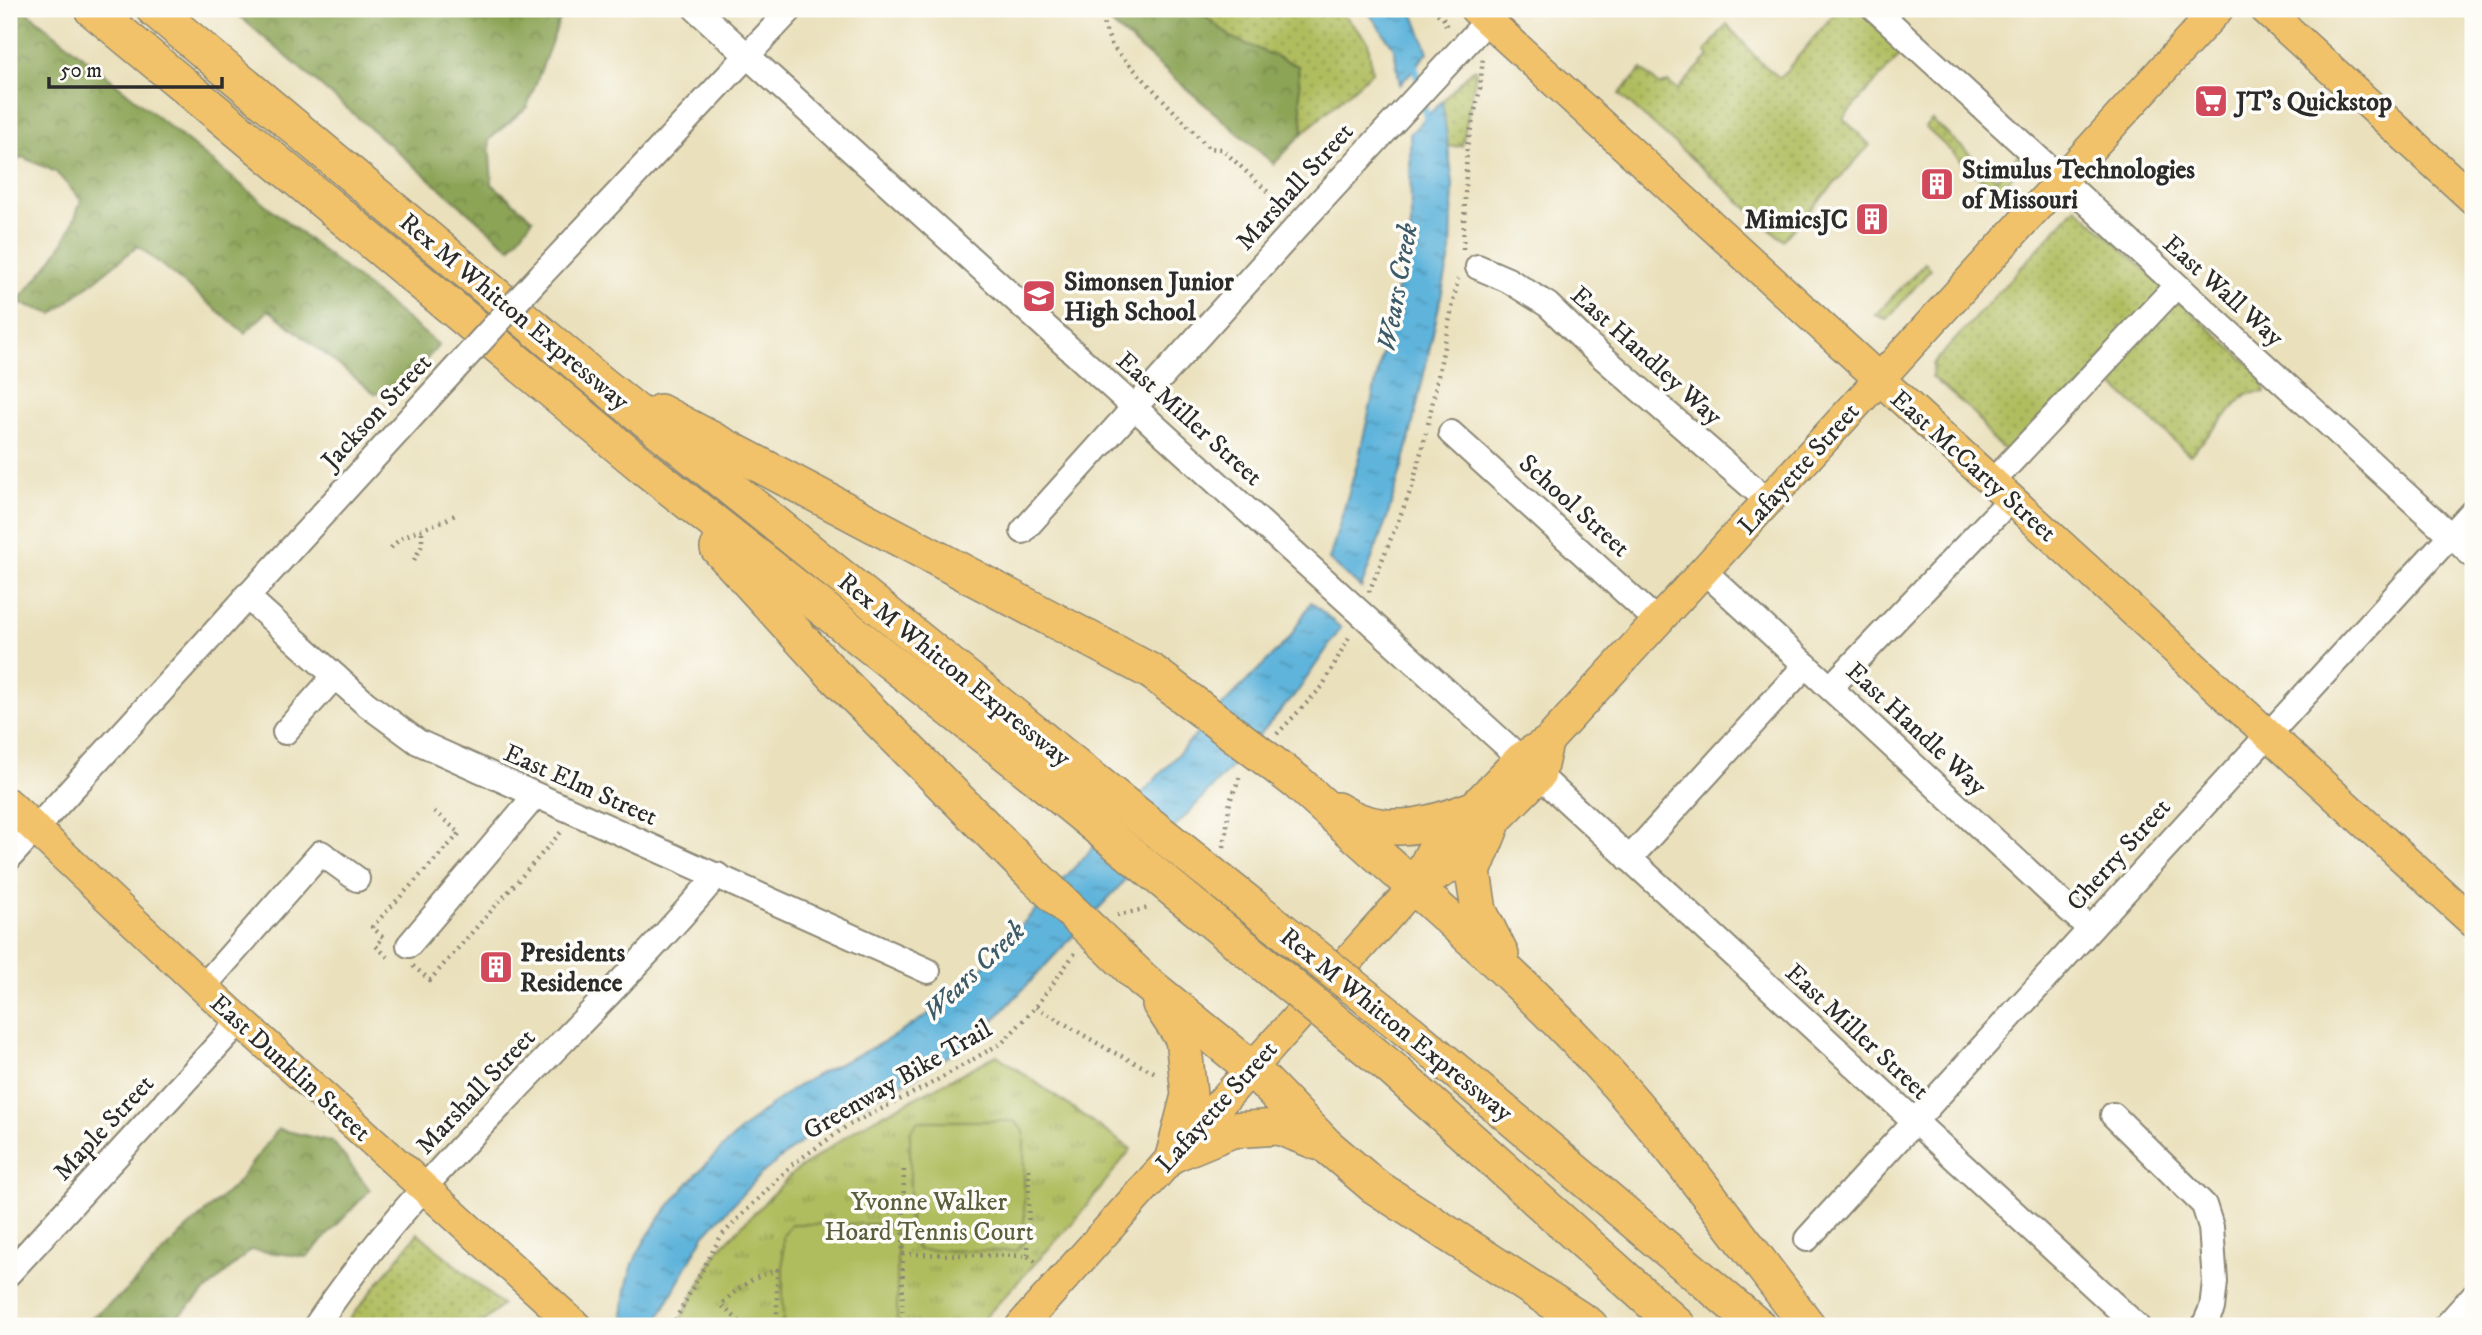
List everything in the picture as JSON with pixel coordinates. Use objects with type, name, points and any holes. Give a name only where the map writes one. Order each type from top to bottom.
[{"type":"highway","name":"Rex M Whitton Expressway","points":[[92,9],[645,468],[1410,1033],[1758,1326]]},
{"type":"highway","name":"Rex M Whitton Expressway","points":[[154,9],[592,376],[1045,763],[1678,1326]]},
{"type":"highway","points":[[592,376],[1152,672],[1303,788],[1516,979],[1586,1050],[1666,1141],[1808,1326]]},
{"type":"highway","points":[[645,468],[834,674],[1021,863],[1144,981],[1250,1067],[1326,1145],[1373,1185],[1590,1326]]},
{"type":"highway","points":[[1303,788],[1353,820],[1387,826],[1427,826],[1481,817],[1473,872],[1479,911],[1487,932],[1516,979]]},
{"type":"highway","points":[[1144,981],[1183,1038],[1189,1095],[1174,1154]]},
{"type":"highway","points":[[1174,1154],[1233,1130],[1279,1127],[1326,1145]]},
{"type":"main road","name":"Lafayette Street","points":[[1021,1326],[1413,888],[1431,851],[1481,817],[1530,767],[1548,741],[2218,9]]},
{"type":"main road","points":[[2265,9],[2473,199]]},
{"type":"main road","name":"East McCarty Street","points":[[1487,13],[1879,379],[2473,922]]},
{"type":"main road","name":"East Dunklin Street","points":[[9,804],[203,987],[576,1326]]},
{"type":"street","name":"East Miller Street","points":[[696,9],[1530,767],[1913,1123],[2137,1326]]},
{"type":"street","name":"Jackson Street","points":[[9,858],[541,275],[791,9]]},
{"type":"street","name":"East Wall Way","points":[[1875,9],[2473,556]]},
{"type":"street","name":"Marshall Street","points":[[1023,531],[1434,78],[1487,13]]},
{"type":"street","name":"East Handley Way","points":[[1478,267],[1508,280],[1548,305],[1590,346],[1768,501]]},
{"type":"street","points":[[1830,688],[2176,286]]},
{"type":"street","name":"School Street","points":[[1451,433],[1658,622]]},
{"type":"street","name":"Cherry Street","points":[[1807,1239],[2473,510]]},
{"type":"street","name":"East Handle Way","points":[[1704,570],[2090,929]]},
{"type":"street","name":"East Elm Street","points":[[246,596],[391,724],[418,742],[928,971]]},
{"type":"street","points":[[1629,859],[1806,665]]},
{"type":"street","points":[[285,732],[335,676]]},
{"type":"street","points":[[409,945],[535,796]]},
{"type":"street","points":[[203,987],[321,853],[357,878]]},
{"type":"street","name":"Marshall Street","points":[[316,1326],[351,1273],[424,1188],[717,875]]},
{"type":"street","name":"Maple Street","points":[[9,1273],[240,1021]]},
{"type":"street","points":[[2113,1115],[2204,1205],[2211,1227],[2215,1271],[2211,1308],[2204,1326]]},
{"type":"street","points":[[2446,1326],[2473,1296]]},
{"type":"path","points":[[1081,9],[1101,18],[1112,47],[1209,148],[1222,149],[1285,206],[1276,216]]},
{"type":"path","points":[[1432,9],[1444,20],[1447,30]]},
{"type":"path","points":[[1482,70],[1485,59]]},
{"type":"path","points":[[391,548],[402,535],[422,531],[458,513]]},
{"type":"path","points":[[414,561],[422,545],[422,531]]},
{"type":"path","points":[[1036,1007],[1109,1051],[1164,1077]]},
{"type":"path","name":"Greenway Bike Trail","points":[[672,1326],[721,1236],[793,1164],[847,1126],[982,1056],[1016,1030]]},
{"type":"path","points":[[902,1326],[904,1166]]},
{"type":"path","points":[[1028,1256],[1029,1166]]},
{"type":"path","points":[[903,1254],[1028,1256],[1038,1264]]},
{"type":"path","points":[[745,1326],[721,1305],[739,1286],[755,1276],[777,1270],[777,1323],[774,1326]]},
{"type":"green space","points":[[9,9],[24,9],[439,345],[402,387],[375,394],[269,310],[245,333],[138,246],[53,314],[16,302],[63,243],[81,200],[56,172],[22,157],[9,166]]},
{"type":"green space","points":[[231,9],[564,9],[527,107],[489,140],[492,184],[533,219],[510,248]]},
{"type":"green space","points":[[1094,9],[1197,9],[1232,38],[1298,66],[1303,133],[1274,164]]},
{"type":"green space","points":[[1197,9],[1338,9],[1368,41],[1372,72],[1303,133],[1298,66],[1232,38]]},
{"type":"green space","points":[[1838,9],[1859,9],[1904,51],[1843,118],[1870,145],[1783,240],[1619,94],[1642,69],[1660,86],[1668,82],[1677,90],[1709,56],[1705,52],[1727,24],[1759,61],[1780,78]]},
{"type":"green space","points":[[1473,69],[1477,69],[1462,146],[1447,147],[1442,101]]},
{"type":"green space","points":[[1932,120],[1996,178],[2018,155],[2024,161],[1998,195],[1925,127]]},
{"type":"green space","points":[[2076,207],[2261,375],[2265,392],[2246,394],[2190,455],[2096,370],[2015,458],[1992,440],[1976,415],[1932,377],[1933,364]]},
{"type":"green space","points":[[1925,263],[1931,269],[1887,319],[1875,315]]},
{"type":"green space","name":"Yvonne Walker Hoard Tennis Court","points":[[997,1055],[1131,1149],[1077,1218],[977,1326],[677,1326],[718,1250],[793,1173],[861,1126]]},
{"type":"green space","points":[[918,1121],[1014,1121],[1024,1131],[1024,1242],[1016,1251],[919,1250],[910,1241],[910,1132]]},
{"type":"green space","points":[[278,1129],[333,1142],[370,1190],[307,1257],[251,1250],[167,1326],[80,1326],[125,1292],[181,1234],[236,1184]]},
{"type":"green space","points":[[791,1224],[887,1224],[897,1234],[897,1326],[783,1326],[783,1236]]},
{"type":"green space","points":[[418,1233],[502,1305],[479,1326],[344,1326]]},
{"type":"water","points":[[1366,9],[1411,9],[1413,12],[1428,52],[1400,85],[1394,48]]},
{"type":"water","points":[[1442,101],[1453,183],[1451,252],[1407,450],[1387,518],[1361,588],[1329,560],[1358,461],[1411,227],[1410,134]]},
{"type":"water","points":[[1311,602],[1341,628],[1298,691],[1233,765],[996,1018],[958,1050],[914,1078],[826,1122],[760,1175],[704,1235],[654,1326],[623,1326],[627,1284],[638,1253],[670,1205],[706,1164],[745,1127],[793,1089],[899,1033],[965,987],[1225,703],[1289,639]]},
{"type":"waterway","name":"Wears Creek","points":[[1413,59],[1419,85]]},
{"type":"waterway","name":"Wears Creek","points":[[1423,100],[1428,126]]},
{"type":"place","name":"JT's Quickstop","points":[[2211,101]]},
{"type":"place","name":"Stimulus Technologies of Missouri","points":[[1937,184]]},
{"type":"place","name":"MimicsJC","points":[[1872,219]]},
{"type":"place","name":"Simonsen Junior High School","points":[[1039,296]]},
{"type":"place","name":"Presidents Residence","points":[[496,967]]}]
